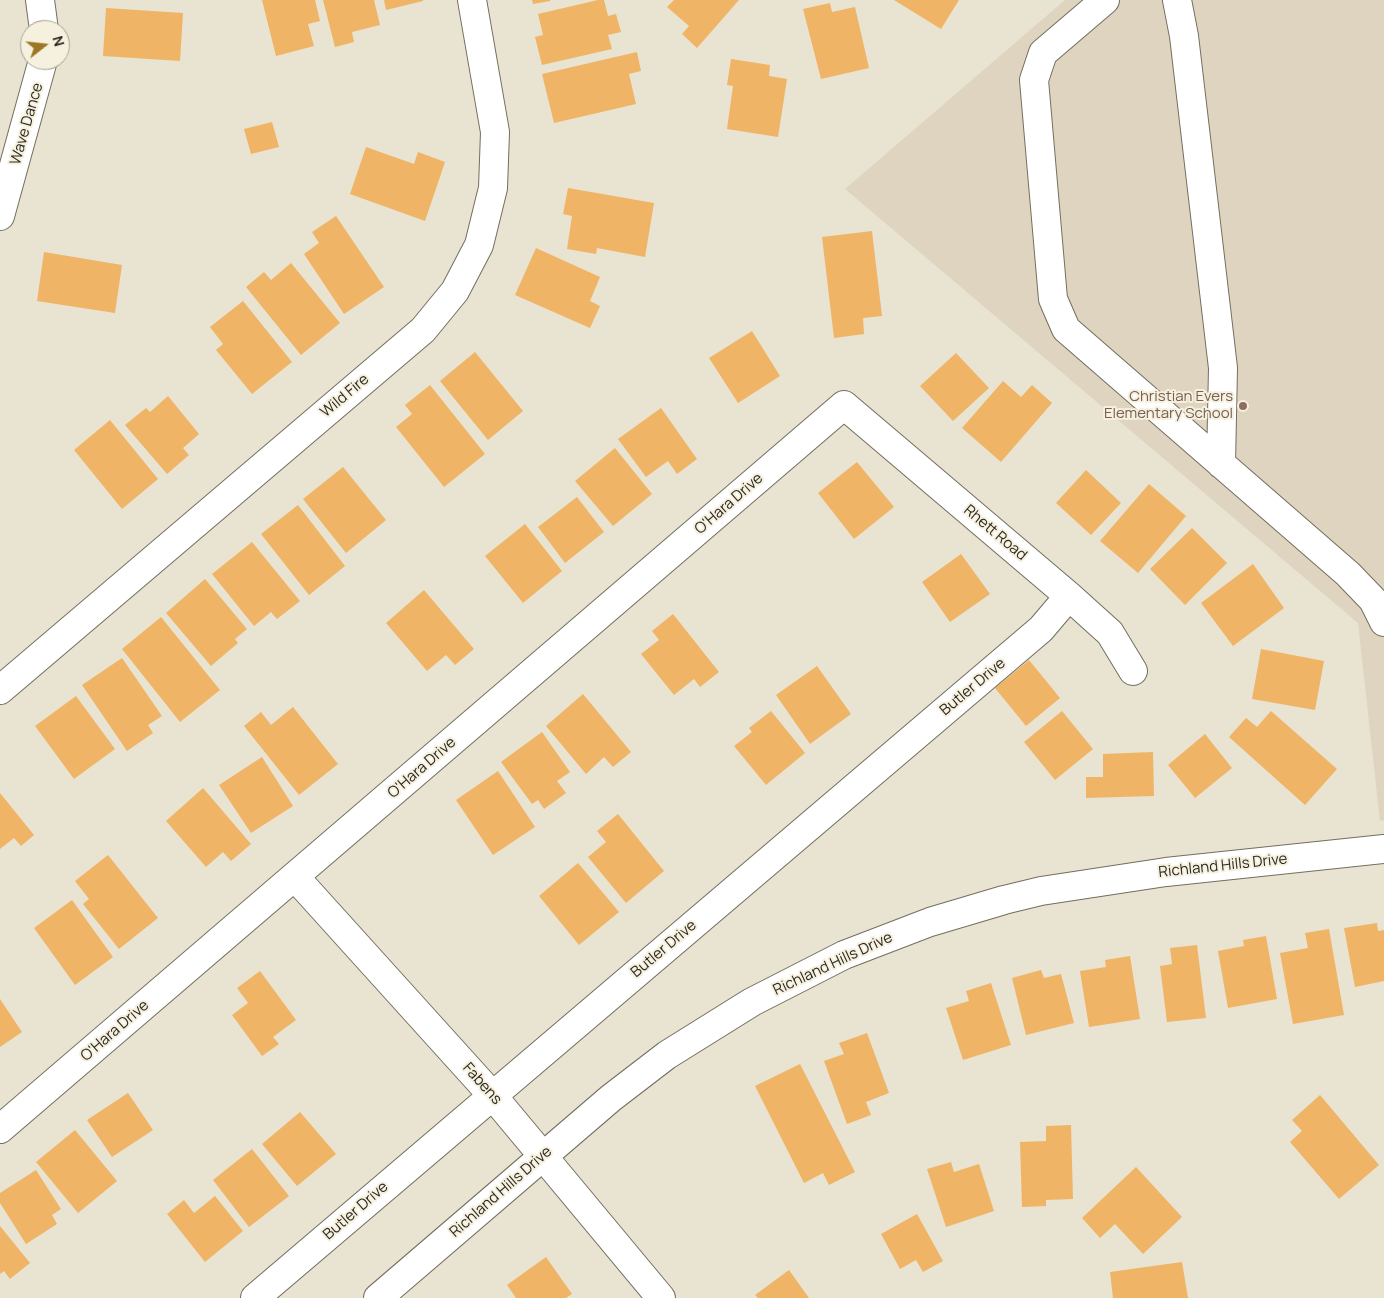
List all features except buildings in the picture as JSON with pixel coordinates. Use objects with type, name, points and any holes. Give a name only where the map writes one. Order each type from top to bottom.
[{"type":"street","points":[[40,0],[43,20]]},
{"type":"street","name":"Wild Fire","points":[[0,690],[423,330],[455,291],[479,246],[494,188],[495,132],[472,0]]},
{"type":"street","points":[[1105,0],[1043,53],[1034,80],[1053,299],[1066,329],[1348,574],[1373,600],[1384,622]]},
{"type":"street","points":[[1177,0],[1184,36],[1223,368],[1221,464]]},
{"type":"street","name":"Wave Dance","points":[[0,216],[40,70]]},
{"type":"street","name":"Rhett Road","points":[[844,405],[1110,633],[1134,671]]},
{"type":"street","name":"O'Hara Drive","points":[[0,1129],[844,405]]},
{"type":"street","name":"Butler Drive","points":[[255,1298],[1041,629],[1069,596]]},
{"type":"street","name":"Richland Hills Drive","points":[[378,1298],[639,1076],[721,1020],[813,969],[922,924],[1004,900],[1070,886],[1166,872],[1384,849]]},
{"type":"street","name":"Fabens","points":[[295,877],[492,1095],[544,1155],[661,1298]]},
{"type":"shaded area","name":"Christian Evers Elementary School","points":[[1065,0],[1384,0],[1384,820],[1380,821],[1358,623],[845,189]]},
{"type":"place","name":"Christian Evers Elementary School","points":[[1243,406]]}]
